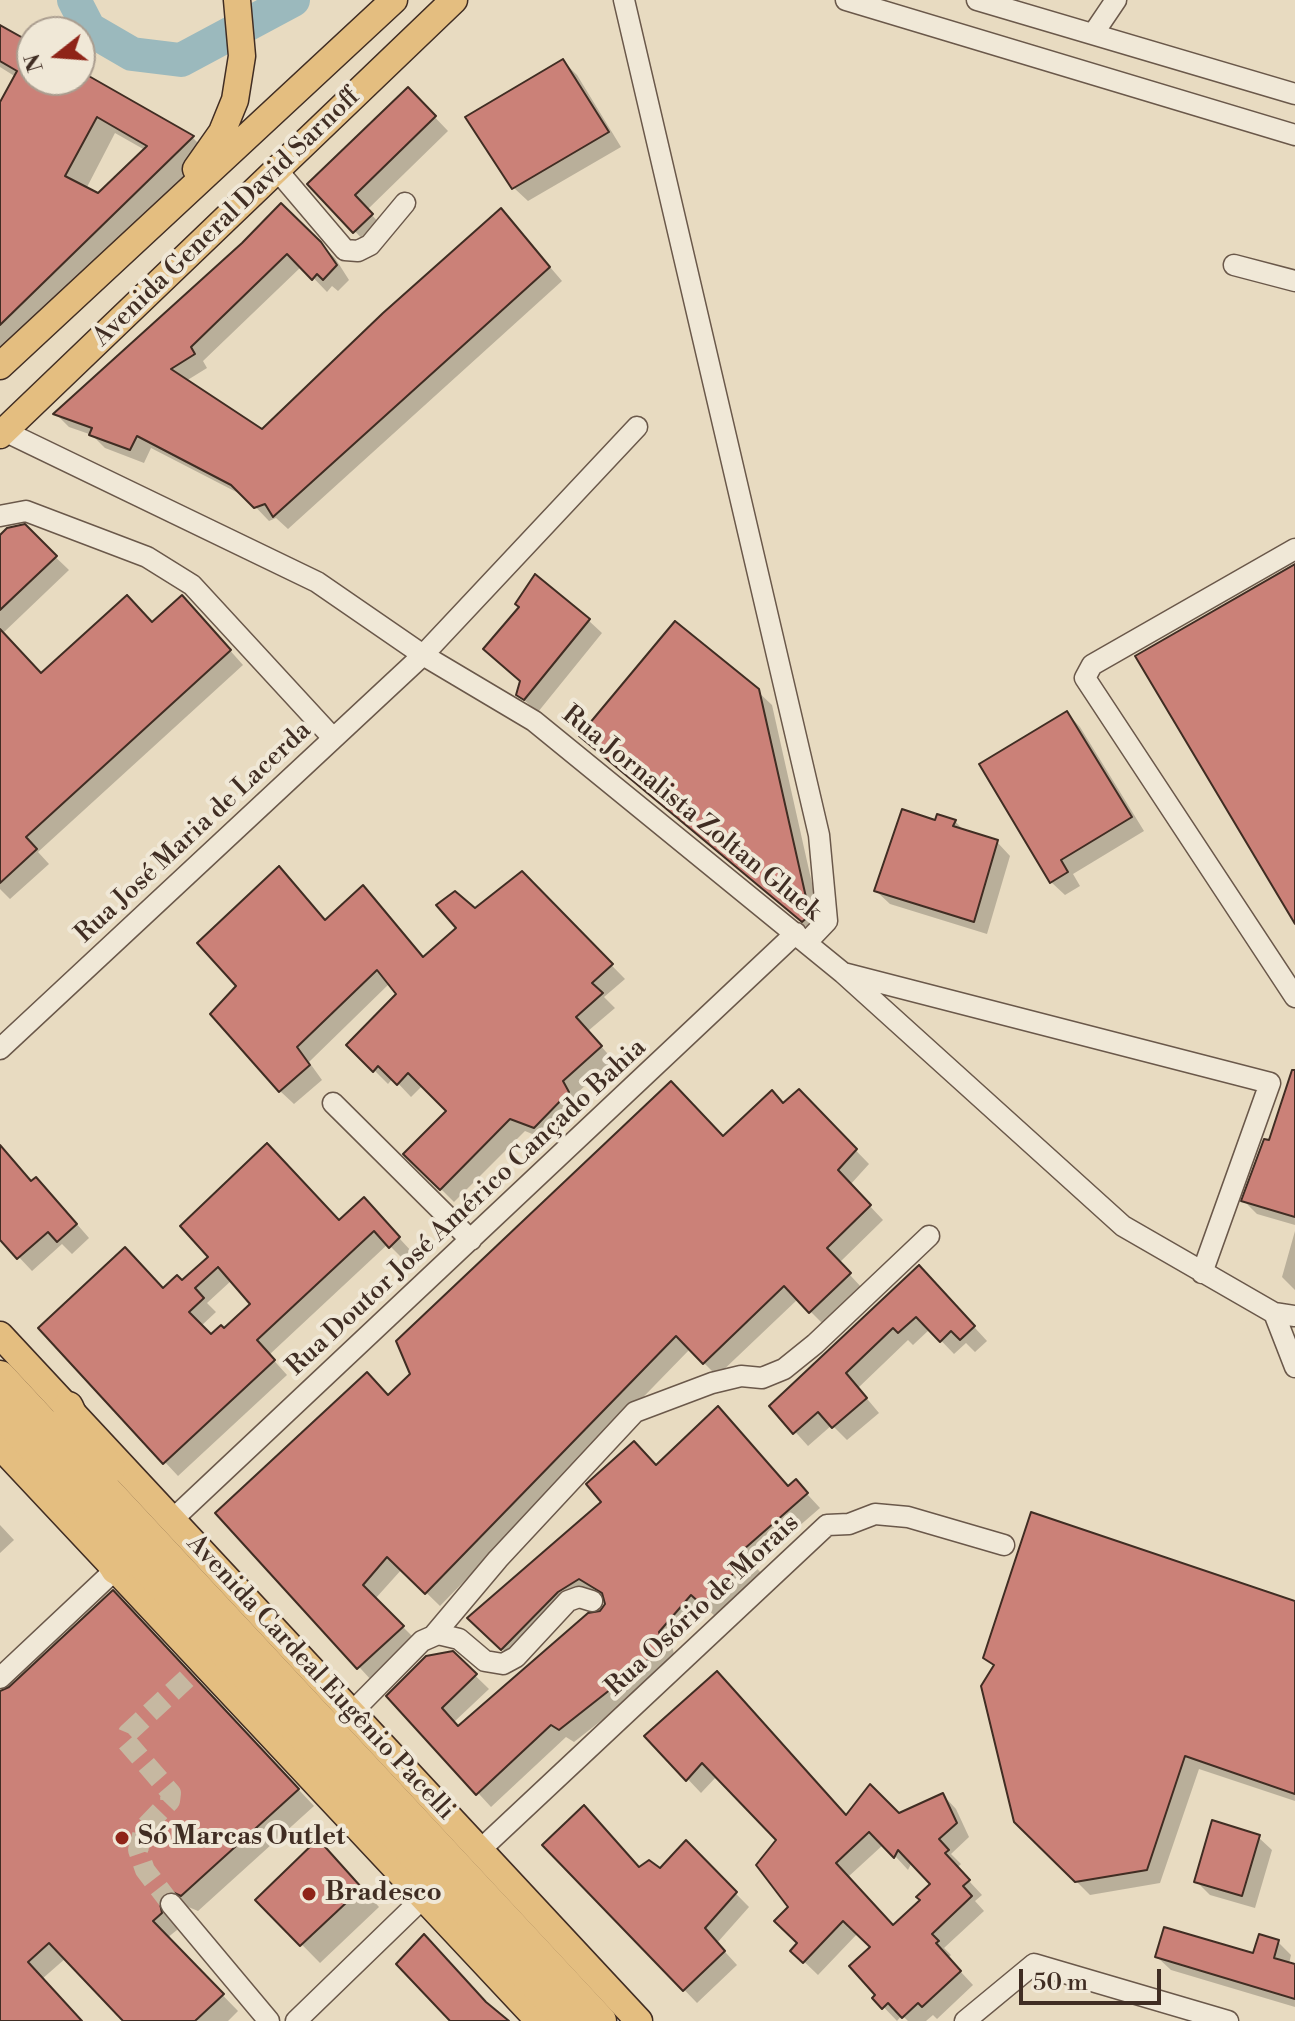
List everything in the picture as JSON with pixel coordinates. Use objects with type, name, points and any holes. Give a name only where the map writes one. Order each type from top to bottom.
[{"type":"highway","name":"Avenida Cardeal Eugênio Pacelli","points":[[0,1376],[601,2021]]},
{"type":"highway","points":[[68,1407],[76,1425],[195,1575],[204,1595]]},
{"type":"highway","name":"Avenida Cardeal Eugênio Pacelli","points":[[0,1412],[569,2021]]},
{"type":"highway","points":[[53,1468],[116,1569]]},
{"type":"main road","points":[[167,212],[222,132],[235,100],[242,56],[237,0]]},
{"type":"main road","points":[[167,212],[394,0]]},
{"type":"main road","name":"Avenida General David Sarnoff","points":[[2,431],[454,0]]},
{"type":"main road","name":"Avenida General David Sarnoff","points":[[0,366],[167,212]]},
{"type":"main road","name":"Avenida Cardeal Eugênio Pacelli","points":[[0,1335],[639,2021]]},
{"type":"main road","points":[[0,1446],[116,1569],[199,1667],[539,2021]]},
{"type":"street","name":"Rua Doutor José Américo Cançado Bahia","points":[[173,1519],[471,1240],[801,938],[827,921],[819,835],[624,0]]},
{"type":"street","points":[[630,24],[640,0]]},
{"type":"street","points":[[846,0],[1295,135]]},
{"type":"street","points":[[977,0],[1295,94]]},
{"type":"street","points":[[1093,34],[1116,0]]},
{"type":"street","points":[[277,170],[345,250],[358,251],[370,245],[405,203]]},
{"type":"street","points":[[1234,265],[1295,281]]},
{"type":"street","name":"Rua José Maria de Lacerda","points":[[0,1049],[423,655],[637,427]]},
{"type":"street","name":"Rua Jornalista Zoltan Gluek","points":[[2,431],[317,582],[423,655],[534,721],[843,973],[1123,1226],[1202,1273],[1285,1314]]},
{"type":"street","points":[[0,516],[26,511],[147,557],[192,585],[333,738]]},
{"type":"street","points":[[1295,549],[1092,665],[1085,678],[1295,997]]},
{"type":"street","points":[[843,973],[1270,1083],[1202,1273]]},
{"type":"street","points":[[333,1103],[471,1240]]},
{"type":"street","points":[[352,1712],[422,1641],[434,1635],[498,1559],[635,1412],[712,1383],[741,1376],[762,1378],[784,1369],[815,1344],[929,1236]]},
{"type":"street","points":[[1285,1314],[1295,1367]]},
{"type":"street","name":"Rua Osório de Morais","points":[[480,1850],[827,1525],[849,1524],[875,1514],[908,1517],[1004,1545]]},
{"type":"street","points":[[0,1678],[116,1569]]},
{"type":"street","points":[[434,1635],[459,1639],[485,1661],[503,1664],[516,1657],[568,1601],[579,1597],[592,1601]]},
{"type":"street","points":[[296,2021],[422,1899]]},
{"type":"street","points":[[171,1904],[269,2021]]},
{"type":"street","points":[[965,2021],[1034,1964],[1228,2021]]},
{"type":"building","points":[[0,25],[16,34],[16,70],[0,61]]},
{"type":"building","points":[[563,59],[609,132],[512,189],[465,117]]},
{"type":"building","points":[[16,73],[16,96],[96,96],[96,80],[194,136],[0,325],[0,102]],"holes":[[[97,117],[147,146],[98,193],[65,176]]]},
{"type":"building","points":[[408,87],[436,116],[355,195],[373,214],[353,233],[307,184]]},
{"type":"building","points":[[281,203],[321,242],[337,265],[323,280],[317,274],[312,280],[287,254],[191,347],[195,354],[171,369],[262,429],[383,313],[501,208],[550,267],[273,517],[265,504],[254,508],[231,485],[137,436],[130,450],[89,435],[92,428],[53,414],[242,243]]},
{"type":"building","points":[[25,524],[57,556],[0,610],[0,535],[7,528]]},
{"type":"building","points":[[1295,564],[1295,924],[1135,656]]},
{"type":"building","points":[[535,574],[590,619],[524,700],[516,695],[520,681],[483,649],[519,607],[515,604]]},
{"type":"building","points":[[127,595],[152,622],[182,595],[231,650],[26,837],[37,849],[0,883],[0,629],[41,673]]},
{"type":"building","points":[[675,621],[759,689],[810,915],[802,922],[579,736]]},
{"type":"building","points":[[1067,711],[1132,817],[1061,860],[1068,872],[1050,883],[979,764]]},
{"type":"building","points":[[902,809],[935,820],[937,814],[956,820],[953,826],[998,840],[974,922],[874,891]]},
{"type":"building","points":[[279,866],[325,920],[363,885],[423,957],[456,928],[436,905],[455,891],[475,908],[522,871],[613,964],[592,983],[603,993],[576,1017],[602,1046],[563,1081],[569,1092],[534,1128],[510,1119],[440,1190],[403,1154],[446,1111],[408,1073],[397,1085],[378,1066],[373,1072],[346,1045],[396,994],[377,970],[297,1047],[310,1065],[279,1092],[210,1014],[236,986],[197,943]]},
{"type":"building","points":[[1292,1070],[1295,1070],[1295,1217],[1241,1201],[1264,1139],[1269,1140]]},
{"type":"building","points":[[671,1081],[723,1136],[772,1090],[783,1103],[799,1089],[857,1149],[838,1170],[871,1205],[827,1248],[851,1273],[809,1313],[784,1286],[703,1364],[676,1336],[425,1594],[387,1557],[363,1585],[404,1626],[357,1669],[215,1513],[367,1372],[388,1395],[410,1374],[396,1341]]},
{"type":"building","points":[[267,1143],[339,1220],[364,1197],[400,1237],[389,1248],[374,1231],[257,1340],[275,1360],[163,1464],[38,1328],[125,1247],[163,1288],[177,1275],[182,1280],[208,1257],[180,1226]],"holes":[[[218,1267],[250,1304],[224,1328],[221,1325],[211,1334],[189,1312],[204,1298],[195,1288]]]},
{"type":"building","points":[[0,1145],[31,1181],[36,1177],[77,1224],[57,1242],[48,1232],[17,1259],[0,1240]]},
{"type":"building","points":[[919,1265],[975,1326],[960,1340],[951,1331],[940,1342],[916,1317],[898,1333],[893,1328],[846,1373],[867,1398],[832,1428],[818,1412],[793,1434],[769,1406]]},
{"type":"building","points":[[718,1406],[788,1486],[796,1479],[808,1493],[743,1550],[749,1558],[702,1605],[691,1595],[659,1632],[663,1648],[559,1730],[551,1725],[476,1795],[386,1696],[426,1656],[453,1651],[477,1674],[442,1708],[458,1726],[588,1613],[600,1611],[605,1604],[602,1593],[579,1579],[558,1592],[501,1650],[467,1618],[601,1502],[586,1484],[634,1441],[656,1465]]},
{"type":"building","points":[[1031,1512],[1295,1601],[1295,1794],[1185,1756],[1147,1870],[1075,1882],[1014,1822],[981,1686],[994,1665],[983,1658]]},
{"type":"building","name":"Só Marcas Outlet","points":[[113,1590],[299,1789],[181,1896],[170,1891],[159,1899],[162,1913],[153,1921],[224,1994],[195,2021],[123,2021],[49,1943],[28,1962],[82,2021],[0,2021],[0,1691],[9,1687]]},
{"type":"building","points":[[717,1671],[846,1815],[870,1784],[899,1813],[943,1793],[957,1823],[939,1839],[949,1850],[945,1853],[970,1880],[963,1886],[972,1896],[932,1934],[939,1941],[936,1943],[961,1971],[922,2007],[918,2003],[902,2018],[888,2003],[882,2009],[872,1998],[875,1995],[849,1966],[870,1947],[843,1921],[803,1963],[790,1951],[797,1943],[774,1921],[788,1907],[756,1865],[776,1840],[702,1763],[686,1781],[644,1736]],"holes":[[[869,1832],[894,1858],[898,1850],[930,1884],[916,1897],[920,1900],[893,1925],[836,1863]]]},
{"type":"building","points":[[584,1805],[639,1867],[649,1860],[660,1868],[686,1840],[737,1892],[705,1928],[725,1951],[683,1991],[542,1845]]},
{"type":"building","points":[[1212,1820],[1260,1835],[1242,1896],[1194,1882]]},
{"type":"building","name":"Bradesco","points":[[318,1839],[362,1888],[300,1946],[255,1900]]},
{"type":"building","points":[[1164,1927],[1253,1953],[1259,1934],[1279,1940],[1274,1958],[1295,1964],[1295,1999],[1155,1957]]},
{"type":"building","points":[[424,1934],[486,2002],[509,2021],[450,2021],[396,1964]]},
{"type":"waterway","points":[[74,0],[89,29],[132,54],[181,60],[293,0]]},
{"type":"tunnel","points":[[171,1904],[145,1870],[138,1850],[144,1828],[170,1801],[171,1793],[125,1740],[128,1733],[195,1671]]},
{"type":"place","name":"Só Marcas Outlet","points":[[122,1838]]},
{"type":"place","name":"Bradesco","points":[[309,1894]]}]
